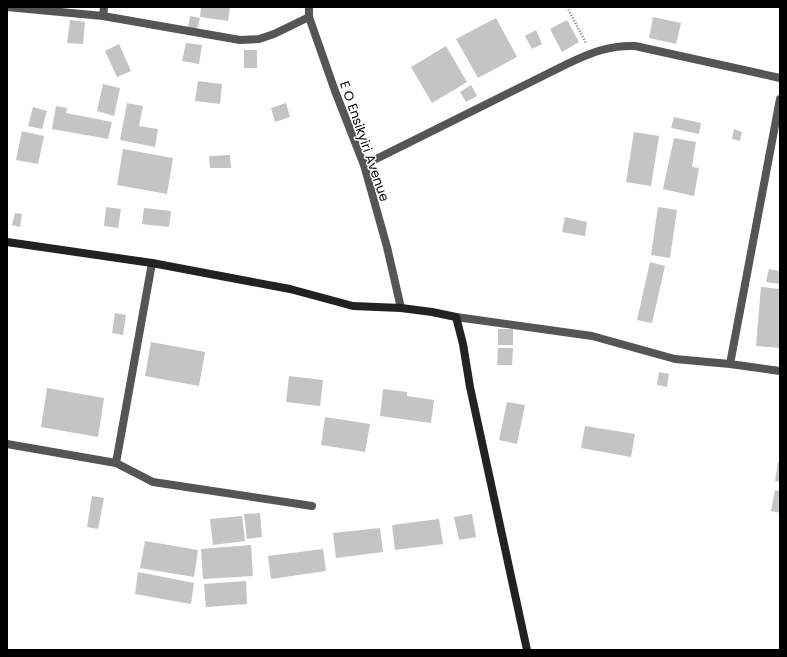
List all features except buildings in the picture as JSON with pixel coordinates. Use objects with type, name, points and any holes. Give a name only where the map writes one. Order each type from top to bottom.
[{"type":"street","points":[[7,7],[103,16],[240,40],[259,39],[274,34],[309,17]]},
{"type":"street","points":[[103,16],[104,7]]},
{"type":"street","name":"E O Ensikyiri Avenue","points":[[309,7],[309,17],[335,92],[364,165],[387,247],[401,308]]},
{"type":"street","points":[[364,165],[591,53],[620,46],[635,46],[780,78]]},
{"type":"street","points":[[730,364],[780,99]]},
{"type":"street","points":[[7,242],[152,263],[290,289],[353,306],[401,308],[592,336],[676,359],[730,364],[780,371]]},
{"type":"street","points":[[116,463],[152,263]]},
{"type":"street","points":[[456,317],[463,344],[470,387],[527,650]]},
{"type":"street","points":[[7,444],[116,463],[153,482],[312,506]]},
{"type":"path","points":[[567,7],[591,53]]}]
